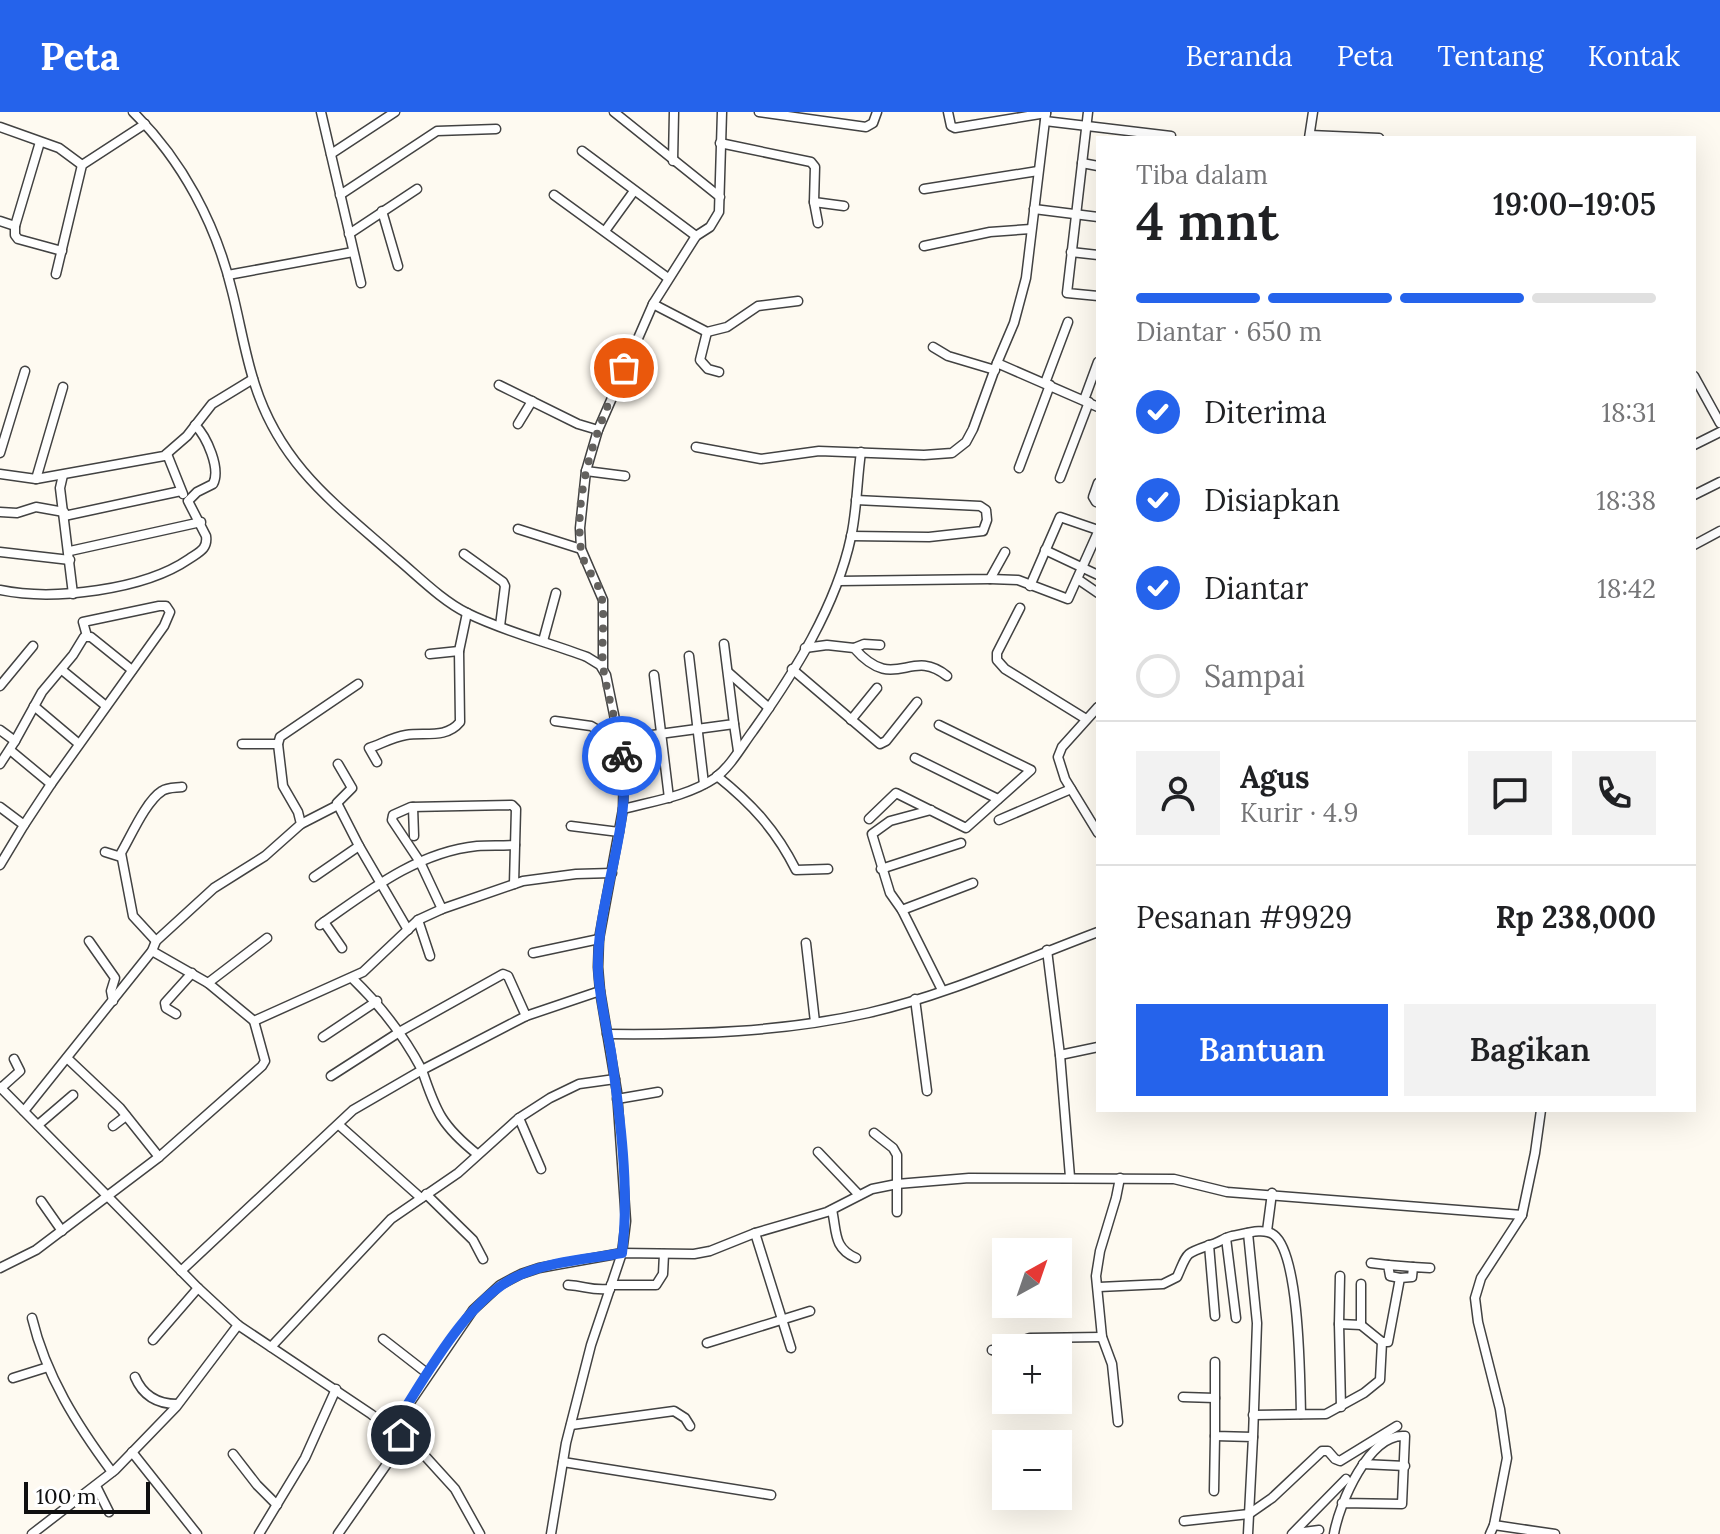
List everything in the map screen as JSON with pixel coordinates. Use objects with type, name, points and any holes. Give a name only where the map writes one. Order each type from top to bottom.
[{"type":"street","points":[[134,112],[192,188],[208,220],[228,275],[253,379],[263,406],[299,468],[330,500],[423,581],[467,613],[587,657],[603,669]]},
{"type":"street","points":[[321,112],[361,283]]},
{"type":"street","points":[[331,154],[395,112]]},
{"type":"street","points":[[614,112],[720,197]]},
{"type":"street","points":[[673,161],[674,112]]},
{"type":"street","points":[[551,1534],[571,1425],[591,1345],[622,1253],[626,1221],[615,1079],[600,991],[599,939],[623,809],[624,764],[603,669],[603,600],[581,549],[586,471],[598,430],[653,304],[696,236],[710,227],[721,208],[722,112]]},
{"type":"street","points":[[759,112],[866,127],[873,123],[877,112]]},
{"type":"street","points":[[948,112],[951,126],[955,128],[1046,115],[1086,126],[1171,136]]},
{"type":"street","points":[[1088,112],[1067,293],[1096,296]]},
{"type":"street","points":[[1309,136],[1313,112]]},
{"type":"street","points":[[696,447],[761,459],[819,451],[941,455],[957,451],[973,429],[1023,297],[1046,115]]},
{"type":"street","points":[[56,274],[82,165],[145,124]]},
{"type":"street","points":[[340,195],[437,131],[496,129]]},
{"type":"street","points":[[1,130],[63,150],[82,165]]},
{"type":"street","points":[[40,142],[15,235],[18,239],[62,251]]},
{"type":"street","points":[[720,143],[812,162],[815,167],[814,202],[818,223]]},
{"type":"street","points":[[582,151],[696,236]]},
{"type":"street","points":[[1082,163],[1096,166]]},
{"type":"street","points":[[924,189],[1038,171]]},
{"type":"street","points":[[349,234],[417,189]]},
{"type":"street","points":[[605,231],[634,191]]},
{"type":"street","points":[[554,195],[668,278]]},
{"type":"street","points":[[814,202],[844,206]]},
{"type":"street","points":[[1034,209],[1096,217]]},
{"type":"street","points":[[382,211],[398,266]]},
{"type":"street","points":[[0,221],[15,226]]},
{"type":"street","points":[[924,246],[990,232],[1031,229]]},
{"type":"street","points":[[228,275],[353,252]]},
{"type":"street","points":[[1071,252],[1096,255]]},
{"type":"street","points":[[653,304],[707,332],[727,327],[758,306],[798,301]]},
{"type":"street","points":[[1019,468],[1068,322]]},
{"type":"street","points":[[707,332],[700,360],[708,369],[719,372]]},
{"type":"street","points":[[933,347],[944,354],[996,366],[1047,384],[1096,406]]},
{"type":"street","points":[[1060,478],[1096,368]]},
{"type":"street","points":[[0,453],[25,371]]},
{"type":"street","points":[[0,474],[36,479],[167,454],[212,404],[253,379]]},
{"type":"street","points":[[1696,380],[1720,423]]},
{"type":"street","points":[[499,385],[578,424],[598,430]]},
{"type":"street","points":[[36,479],[63,387]]},
{"type":"street","points":[[518,424],[532,401]]},
{"type":"street","points":[[188,501],[213,484],[217,477],[206,439],[195,425]]},
{"type":"street","points":[[1696,444],[1720,432]]},
{"type":"street","points":[[623,809],[669,798],[717,776],[769,708],[805,648],[839,581],[851,536],[861,452]]},
{"type":"street","points":[[0,590],[22,594],[73,594],[171,571],[206,545],[201,522],[181,491],[167,454]]},
{"type":"street","points":[[586,471],[625,476]]},
{"type":"street","points":[[63,475],[60,481],[73,594]]},
{"type":"street","points":[[1696,494],[1720,482]]},
{"type":"street","points":[[1096,489],[1093,497],[1096,502]]},
{"type":"street","points":[[0,512],[17,513],[36,507],[64,514],[181,491]]},
{"type":"street","points":[[851,536],[963,534],[983,531],[987,520],[986,510],[980,506],[856,500]]},
{"type":"street","points":[[1030,586],[1061,516],[1096,530]]},
{"type":"street","points":[[0,552],[70,556],[201,522]]},
{"type":"street","points":[[518,529],[581,549]]},
{"type":"street","points":[[1696,544],[1720,531]]},
{"type":"street","points":[[839,581],[1011,579],[1067,599],[1079,580],[1096,536]]},
{"type":"street","points":[[1045,550],[1096,574]]},
{"type":"street","points":[[990,579],[1005,552]]},
{"type":"street","points":[[464,554],[503,582],[500,626]]},
{"type":"street","points":[[1079,580],[1096,592]]},
{"type":"street","points":[[543,641],[556,593]]},
{"type":"street","points":[[0,865],[51,784],[164,626],[170,612],[166,606],[83,622],[87,636],[132,670]]},
{"type":"street","points":[[1020,608],[997,653],[997,660],[1005,669],[1086,719]]},
{"type":"street","points":[[377,762],[369,748],[402,735],[444,733],[458,725],[461,719],[459,651],[467,613]]},
{"type":"street","points":[[0,764],[42,692],[87,636]]},
{"type":"street","points":[[724,644],[738,752]]},
{"type":"street","points":[[805,648],[880,645]]},
{"type":"street","points":[[0,686],[33,646]]},
{"type":"street","points":[[854,648],[866,661],[887,671],[920,665],[936,668],[947,676]]},
{"type":"street","points":[[430,654],[459,651]]},
{"type":"street","points":[[689,656],[704,784]]},
{"type":"street","points":[[792,669],[883,744],[917,702]]},
{"type":"street","points":[[62,670],[106,706]]},
{"type":"street","points":[[728,672],[769,708]]},
{"type":"street","points":[[654,675],[669,798]]},
{"type":"street","points":[[301,824],[298,812],[283,786],[278,744],[280,737],[358,684]]},
{"type":"street","points":[[851,720],[877,688]]},
{"type":"street","points":[[34,706],[79,744]]},
{"type":"street","points":[[1096,709],[1058,754],[1061,769],[1071,789],[1096,830]]},
{"type":"street","points":[[555,721],[589,725],[609,738],[620,740],[734,724]]},
{"type":"street","points":[[869,819],[896,793],[966,828],[1031,770],[939,725]]},
{"type":"street","points":[[0,730],[51,784]]},
{"type":"street","points":[[242,744],[278,744]]},
{"type":"street","points":[[915,758],[998,799]]},
{"type":"street","points":[[338,764],[352,788],[338,800],[338,805],[408,930]]},
{"type":"street","points":[[717,776],[761,815],[796,870],[828,869]]},
{"type":"street","points":[[156,941],[133,916],[128,879],[121,857],[142,816],[158,794],[169,788],[182,787]]},
{"type":"street","points":[[999,820],[1071,789]]},
{"type":"street","points":[[24,1111],[152,951],[156,941],[214,888],[265,856],[301,824],[338,805]]},
{"type":"street","points":[[442,909],[420,862],[391,817],[413,807],[512,805],[516,809],[514,884]]},
{"type":"street","points":[[413,807],[414,836]]},
{"type":"street","points":[[931,810],[890,821],[872,834],[890,893],[902,910],[942,990]]},
{"type":"street","points":[[2,812],[24,825]]},
{"type":"street","points":[[571,826],[619,832]]},
{"type":"street","points":[[881,869],[961,843]]},
{"type":"street","points":[[342,948],[322,923],[380,884],[420,862],[474,846],[515,845]]},
{"type":"street","points":[[314,877],[359,846]]},
{"type":"street","points":[[105,852],[121,857]]},
{"type":"street","points":[[254,1021],[363,972],[418,920],[442,909],[514,884],[576,874],[612,873]]},
{"type":"street","points":[[902,910],[973,883]]},
{"type":"street","points":[[418,920],[430,956]]},
{"type":"street","points":[[607,1034],[694,1035],[815,1022],[869,1012],[942,990],[1096,933]]},
{"type":"street","points":[[208,983],[267,938]]},
{"type":"street","points":[[533,953],[599,939]]},
{"type":"street","points":[[89,941],[115,978],[111,991],[113,1001]]},
{"type":"street","points":[[806,943],[815,1022]]},
{"type":"street","points":[[1047,950],[1070,1177]]},
{"type":"street","points":[[0,1268],[36,1250],[159,1157],[264,1064],[254,1021],[208,983],[152,951]]},
{"type":"street","points":[[176,1014],[166,1008],[165,1003],[192,973]]},
{"type":"street","points":[[331,1076],[401,1031],[503,974],[508,976],[526,1016]]},
{"type":"street","points":[[352,978],[377,1001],[401,1031],[422,1070],[435,1109],[452,1134],[477,1154]]},
{"type":"street","points":[[181,1271],[353,1110],[526,1016],[600,991]]},
{"type":"street","points":[[915,999],[927,1091]]},
{"type":"street","points":[[323,1037],[377,1001]]},
{"type":"street","points":[[1060,1055],[1096,1047]]},
{"type":"street","points":[[67,1058],[126,1116],[159,1157]]},
{"type":"street","points":[[14,1059],[20,1071],[1,1087],[24,1111],[238,1325],[405,1438],[439,1469],[455,1489],[476,1532]]},
{"type":"street","points":[[271,1347],[391,1219],[458,1173],[519,1118],[579,1084],[615,1079]]},
{"type":"street","points":[[617,1099],[658,1092]]},
{"type":"street","points":[[38,1125],[73,1095]]},
{"type":"street","points":[[1541,1112],[1522,1215],[1481,1278],[1475,1298],[1500,1409],[1507,1458],[1492,1530],[1555,1534]]},
{"type":"street","points":[[113,1126],[126,1116]]},
{"type":"street","points":[[519,1118],[541,1169]]},
{"type":"street","points":[[339,1125],[473,1240],[483,1259]]},
{"type":"street","points":[[874,1133],[897,1155],[897,1212]]},
{"type":"street","points":[[818,1152],[859,1195]]},
{"type":"street","points":[[392,1429],[473,1310],[500,1285],[539,1268],[622,1253],[710,1251],[755,1233],[832,1210],[859,1195],[897,1184],[969,1178],[1174,1179],[1227,1192],[1272,1193],[1522,1215]]},
{"type":"street","points":[[1118,1422],[1112,1364],[1102,1337],[1097,1261],[1120,1178]]},
{"type":"street","points":[[1267,1231],[1272,1193]]},
{"type":"street","points":[[41,1201],[62,1231]]},
{"type":"street","points":[[832,1210],[839,1247],[856,1258]]},
{"type":"street","points":[[1099,1287],[1163,1284],[1177,1277],[1185,1258],[1193,1249],[1226,1238],[1267,1231],[1282,1244],[1288,1261],[1298,1322],[1301,1414]]},
{"type":"street","points":[[755,1233],[791,1348]]},
{"type":"street","points":[[1248,1233],[1257,1323],[1248,1534]]},
{"type":"street","points":[[1226,1238],[1236,1318]]},
{"type":"street","points":[[1209,1245],[1215,1316]]},
{"type":"street","points":[[568,1285],[591,1291],[656,1285],[663,1274],[664,1254]]},
{"type":"street","points":[[1371,1263],[1430,1268]]},
{"type":"street","points":[[1388,1265],[1390,1276],[1400,1278],[1412,1277],[1413,1267]]},
{"type":"street","points":[[1340,1276],[1341,1407]]},
{"type":"street","points":[[1339,1324],[1361,1325],[1382,1342],[1388,1342],[1400,1278]]},
{"type":"street","points":[[1361,1284],[1361,1325]]},
{"type":"street","points":[[153,1340],[198,1288]]},
{"type":"street","points":[[707,1343],[810,1311]]},
{"type":"street","points":[[32,1318],[39,1347],[59,1393],[112,1472]]},
{"type":"street","points":[[32,1534],[96,1486],[132,1452],[177,1404],[238,1325]]},
{"type":"street","points":[[1072,1337],[1102,1337]]},
{"type":"street","points":[[383,1339],[428,1374]]},
{"type":"street","points":[[1253,1415],[1326,1414],[1341,1407],[1380,1380],[1382,1342]]},
{"type":"street","points":[[1214,1491],[1215,1362]]},
{"type":"street","points":[[13,1378],[48,1367]]},
{"type":"street","points":[[135,1377],[157,1402],[177,1404]]},
{"type":"street","points":[[259,1534],[305,1458],[336,1389]]},
{"type":"street","points":[[1183,1397],[1215,1398]]},
{"type":"street","points":[[571,1425],[674,1411],[685,1418],[690,1426]]},
{"type":"street","points":[[1184,1521],[1249,1514],[1272,1498],[1322,1451],[1328,1451],[1340,1461],[1397,1426]]},
{"type":"street","points":[[1334,1534],[1342,1503],[1369,1454],[1402,1435],[1407,1439],[1402,1504],[1342,1503]]},
{"type":"street","points":[[1215,1436],[1253,1437]]},
{"type":"street","points":[[338,1534],[405,1438]]},
{"type":"street","points":[[132,1452],[197,1534]]},
{"type":"street","points":[[233,1454],[277,1505]]},
{"type":"street","points":[[563,1462],[771,1495]]},
{"type":"street","points":[[1363,1464],[1405,1466]]},
{"type":"street","points":[[1293,1533],[1346,1479]]},
{"type":"street","points":[[96,1486],[109,1512]]},
{"type":"street","points":[[1309,1518],[1320,1532]]},
{"type":"street","points":[[1293,1533],[1320,1532]]},
{"type":"way so far","points":[[622,756],[603,669],[603,600],[583,557],[580,528],[586,471],[598,430],[624,368]]},
{"type":"route","points":[[401,1435],[392,1429],[473,1310],[493,1290],[539,1268],[622,1253],[626,1221],[617,1092],[598,967],[599,939],[623,809],[622,756]]}]
